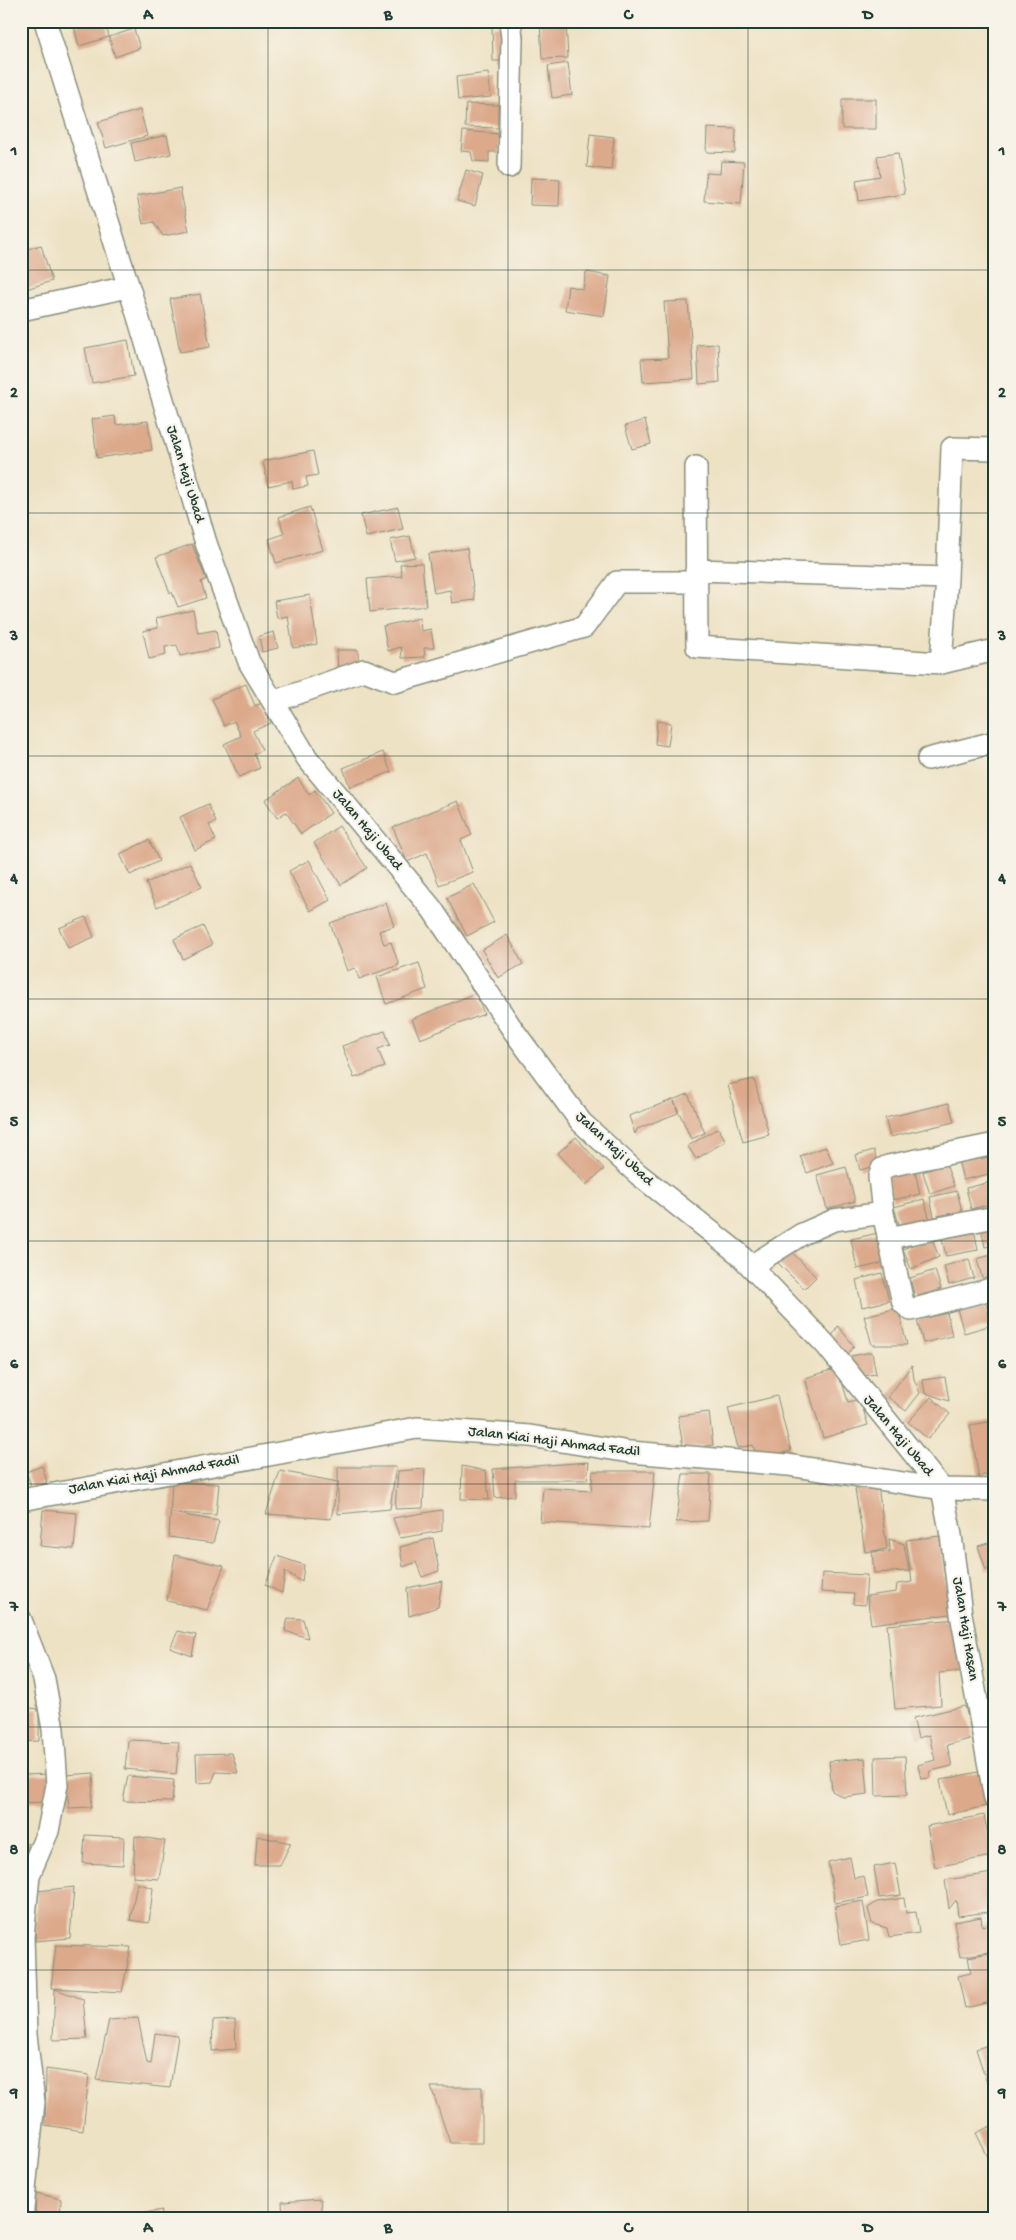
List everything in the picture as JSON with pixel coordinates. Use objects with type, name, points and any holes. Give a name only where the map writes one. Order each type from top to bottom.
[{"type":"street","name":"Jalan Haji Ubad","points":[[45,21],[206,542],[249,662],[307,758],[432,909],[513,1030],[581,1122],[638,1174],[738,1253],[751,1266],[826,1345],[942,1489]]},
{"type":"street","points":[[510,21],[512,38],[510,167]]},
{"type":"street","points":[[21,310],[128,287]]},
{"type":"street","points":[[941,662],[947,578],[952,448],[995,449]]},
{"type":"street","points":[[696,466],[697,647],[941,662],[995,650]]},
{"type":"street","points":[[273,702],[364,670],[395,682],[584,627],[617,582],[696,576],[947,578]]},
{"type":"street","points":[[928,759],[995,742]]},
{"type":"street","points":[[995,1144],[882,1169],[879,1177],[883,1213],[903,1303],[911,1310],[995,1288]]},
{"type":"street","points":[[751,1266],[802,1234],[834,1220],[883,1213]]},
{"type":"street","points":[[888,1238],[995,1217]]},
{"type":"street","name":"Jalan Kiai Haji Ahmad Fadil","points":[[21,1500],[417,1428],[530,1436],[630,1452],[788,1465],[942,1489],[995,1490]]},
{"type":"street","name":"Jalan Haji Hasan","points":[[942,1489],[951,1535],[961,1614],[995,1799]]},
{"type":"street","points":[[21,1620],[44,1679],[53,1729],[57,1785],[48,1830],[29,1875],[22,1937],[26,2035],[34,2102],[22,2219]]},
{"type":"building","points":[[92,21],[105,21],[109,37],[79,46],[74,26]]},
{"type":"building","points":[[540,21],[566,21],[568,58],[542,59]]},
{"type":"building","points":[[492,26],[518,26],[518,61],[493,61]]},
{"type":"building","points":[[134,29],[140,48],[115,57],[109,37]]},
{"type":"building","points":[[568,63],[572,95],[552,98],[548,66]]},
{"type":"building","points":[[488,73],[491,97],[458,100],[456,77]]},
{"type":"building","points":[[842,99],[876,99],[876,129],[842,129]]},
{"type":"building","points":[[466,104],[498,105],[498,128],[465,127]]},
{"type":"building","points":[[140,110],[147,136],[106,148],[98,122]]},
{"type":"building","points":[[707,128],[736,129],[735,153],[706,152]]},
{"type":"building","points":[[463,131],[500,134],[499,152],[489,152],[489,162],[473,161],[471,152],[461,151]]},
{"type":"building","points":[[590,134],[614,137],[611,170],[587,167]]},
{"type":"building","points":[[167,135],[171,154],[135,162],[131,143]]},
{"type":"building","points":[[898,153],[905,194],[859,201],[856,180],[880,176],[877,156]]},
{"type":"building","points":[[721,161],[744,162],[741,204],[704,201],[706,173],[720,174]]},
{"type":"building","points":[[466,170],[483,175],[475,206],[457,201]]},
{"type":"building","points":[[531,178],[560,179],[559,206],[530,205]]},
{"type":"building","points":[[180,188],[189,231],[163,236],[154,222],[143,224],[137,196]]},
{"type":"building","points":[[41,245],[52,281],[23,290],[21,251]]},
{"type":"building","points":[[586,272],[610,276],[604,316],[565,310],[568,286],[583,289]]},
{"type":"building","points":[[200,294],[210,347],[180,352],[170,299]]},
{"type":"building","points":[[688,301],[694,379],[643,382],[641,359],[668,358],[664,302]]},
{"type":"building","points":[[128,340],[134,376],[92,383],[85,348]]},
{"type":"building","points":[[718,344],[720,382],[699,384],[697,345]]},
{"type":"building","points":[[115,416],[116,425],[148,421],[152,450],[97,458],[92,419]]},
{"type":"building","points":[[645,420],[651,444],[632,449],[625,426]]},
{"type":"building","points":[[313,451],[318,475],[306,477],[308,486],[293,489],[292,481],[268,486],[263,461]]},
{"type":"building","points":[[310,507],[323,550],[276,563],[269,539],[284,534],[279,517]]},
{"type":"building","points":[[398,507],[403,529],[366,537],[361,515]]},
{"type":"building","points":[[410,536],[415,557],[395,561],[390,540]]},
{"type":"building","points":[[192,544],[206,579],[201,582],[206,598],[178,607],[172,592],[170,593],[156,557]]},
{"type":"building","points":[[467,548],[475,600],[452,603],[450,590],[434,593],[428,554]]},
{"type":"building","points":[[422,563],[426,606],[370,612],[367,579],[402,576],[400,564]]},
{"type":"building","points":[[310,595],[317,644],[293,648],[288,616],[277,618],[274,601]]},
{"type":"building","points":[[193,610],[198,633],[216,630],[219,648],[180,656],[177,645],[165,647],[166,655],[149,659],[143,631],[158,628],[156,618]]},
{"type":"building","points":[[420,618],[421,631],[431,629],[434,648],[424,648],[425,657],[402,658],[401,647],[388,651],[383,626]]},
{"type":"building","points":[[274,632],[278,648],[262,652],[259,636]]},
{"type":"building","points":[[337,650],[358,650],[359,681],[338,682]]},
{"type":"building","points":[[246,684],[255,706],[262,703],[271,723],[253,731],[262,750],[254,754],[260,768],[239,777],[224,744],[241,736],[234,721],[224,726],[212,699]]},
{"type":"building","points":[[657,721],[671,723],[668,746],[655,744]]},
{"type":"building","points":[[383,752],[391,772],[350,787],[343,768]]},
{"type":"building","points":[[298,778],[309,795],[315,790],[331,813],[301,834],[286,812],[277,818],[265,800]]},
{"type":"building","points":[[458,801],[472,835],[461,840],[473,872],[439,885],[427,853],[407,862],[393,827]]},
{"type":"building","points":[[208,804],[216,822],[209,825],[216,840],[195,850],[180,817]]},
{"type":"building","points":[[339,826],[367,868],[341,885],[314,843]]},
{"type":"building","points":[[149,840],[159,861],[130,875],[120,854]]},
{"type":"building","points":[[309,860],[330,900],[310,911],[289,871]]},
{"type":"building","points":[[190,863],[202,887],[157,907],[146,883]]},
{"type":"building","points":[[474,884],[494,922],[467,936],[447,898]]},
{"type":"building","points":[[386,903],[394,926],[379,931],[384,944],[391,942],[399,965],[359,979],[355,968],[347,971],[330,923]]},
{"type":"building","points":[[86,917],[94,937],[68,948],[59,928]]},
{"type":"building","points":[[203,926],[212,945],[183,959],[174,939]]},
{"type":"building","points":[[507,935],[523,964],[498,978],[482,950]]},
{"type":"building","points":[[419,963],[427,989],[386,1004],[377,977]]},
{"type":"building","points":[[476,993],[484,1014],[420,1039],[412,1019]]},
{"type":"building","points":[[385,1031],[390,1045],[378,1049],[385,1067],[354,1078],[342,1046]]},
{"type":"building","points":[[754,1079],[769,1135],[743,1142],[728,1085]]},
{"type":"building","points":[[688,1094],[705,1133],[691,1139],[674,1101],[678,1113],[637,1129],[635,1134],[629,1116]]},
{"type":"building","points":[[949,1103],[954,1122],[890,1137],[885,1118]]},
{"type":"building","points":[[718,1128],[726,1141],[696,1159],[688,1146]]},
{"type":"building","points":[[576,1137],[604,1169],[586,1185],[558,1153]]},
{"type":"building","points":[[826,1147],[833,1163],[807,1173],[800,1156]]},
{"type":"building","points":[[874,1150],[878,1165],[860,1170],[856,1155]]},
{"type":"building","points":[[989,1152],[994,1173],[963,1180],[958,1160]]},
{"type":"building","points":[[946,1164],[954,1186],[930,1194],[923,1172]]},
{"type":"building","points":[[846,1167],[855,1201],[827,1209],[817,1175]]},
{"type":"building","points":[[915,1171],[920,1194],[893,1200],[888,1176]]},
{"type":"building","points":[[995,1181],[995,1203],[971,1209],[966,1188]]},
{"type":"building","points":[[957,1191],[962,1211],[934,1217],[930,1197]]},
{"type":"building","points":[[924,1199],[930,1221],[900,1228],[894,1207]]},
{"type":"building","points":[[995,1226],[995,1245],[985,1247],[981,1228]]},
{"type":"building","points":[[974,1229],[978,1250],[946,1256],[941,1235]]},
{"type":"building","points":[[878,1233],[884,1263],[857,1269],[851,1239]]},
{"type":"building","points":[[931,1237],[939,1257],[911,1269],[903,1249]]},
{"type":"building","points":[[790,1250],[816,1277],[804,1289],[777,1262]]},
{"type":"building","points":[[995,1254],[995,1275],[982,1278],[977,1259]]},
{"type":"building","points":[[969,1259],[974,1278],[949,1285],[944,1266]]},
{"type":"building","points":[[935,1270],[941,1289],[915,1297],[910,1278]]},
{"type":"building","points":[[882,1273],[889,1301],[862,1307],[856,1280]]},
{"type":"building","points":[[985,1300],[992,1325],[964,1333],[957,1309]]},
{"type":"building","points":[[898,1308],[907,1345],[872,1345],[864,1316]]},
{"type":"building","points":[[947,1313],[952,1336],[923,1343],[917,1320]]},
{"type":"building","points":[[838,1326],[854,1346],[843,1361],[828,1343]]},
{"type":"building","points":[[872,1352],[876,1374],[855,1377],[851,1356]]},
{"type":"building","points":[[912,1365],[914,1379],[920,1393],[906,1411],[888,1397]]},
{"type":"building","points":[[838,1368],[848,1402],[860,1399],[868,1425],[823,1438],[805,1378]]},
{"type":"building","points":[[945,1377],[949,1401],[925,1393],[923,1380]]},
{"type":"building","points":[[777,1396],[791,1451],[757,1459],[753,1445],[738,1448],[728,1408]]},
{"type":"building","points":[[931,1397],[950,1414],[928,1439],[908,1422]]},
{"type":"building","points":[[709,1412],[713,1445],[685,1449],[684,1453],[678,1416]]},
{"type":"building","points":[[995,1421],[995,1474],[983,1475],[979,1479],[970,1425]]},
{"type":"building","points":[[589,1462],[587,1480],[515,1480],[515,1496],[495,1498],[493,1469]]},
{"type":"building","points":[[42,1466],[47,1482],[32,1488],[26,1472]]},
{"type":"building","points":[[462,1466],[486,1471],[489,1500],[461,1499]]},
{"type":"building","points":[[338,1467],[396,1467],[390,1509],[338,1514]]},
{"type":"building","points":[[425,1469],[423,1508],[395,1509],[398,1471]]},
{"type":"building","points":[[280,1471],[338,1482],[331,1519],[266,1514]]},
{"type":"building","points":[[593,1471],[655,1471],[649,1529],[540,1522],[543,1488],[591,1491]]},
{"type":"building","points":[[683,1474],[711,1474],[708,1521],[676,1522]]},
{"type":"building","points":[[172,1482],[219,1484],[216,1515],[172,1513],[219,1521],[213,1543],[169,1537]]},
{"type":"building","points":[[878,1486],[887,1549],[865,1552],[855,1489]]},
{"type":"building","points":[[43,1510],[77,1513],[74,1549],[40,1546]]},
{"type":"building","points":[[442,1510],[442,1531],[400,1538],[393,1518]]},
{"type":"building","points":[[940,1536],[950,1614],[871,1624],[867,1596],[896,1592],[897,1584],[912,1582],[906,1540]]},
{"type":"building","points":[[433,1538],[439,1571],[422,1577],[416,1562],[403,1567],[400,1547]]},
{"type":"building","points":[[889,1539],[904,1544],[909,1571],[874,1573],[872,1552],[890,1551]]},
{"type":"building","points":[[995,1541],[995,1567],[986,1570],[978,1546]]},
{"type":"building","points":[[175,1555],[224,1566],[207,1610],[167,1601]]},
{"type":"building","points":[[277,1556],[304,1565],[302,1582],[285,1571],[282,1593],[265,1585]]},
{"type":"building","points":[[822,1573],[867,1575],[865,1605],[853,1604],[854,1594],[821,1592]]},
{"type":"building","points":[[442,1581],[438,1607],[409,1616],[407,1588]]},
{"type":"building","points":[[288,1618],[303,1619],[308,1638],[285,1631]]},
{"type":"building","points":[[959,1619],[963,1671],[939,1673],[941,1705],[895,1709],[887,1625]]},
{"type":"building","points":[[178,1631],[196,1635],[192,1656],[170,1648]]},
{"type":"building","points":[[965,1706],[973,1738],[947,1745],[952,1766],[931,1771],[929,1778],[921,1779],[918,1765],[935,1760],[929,1735],[918,1738],[913,1718]]},
{"type":"building","points":[[21,1707],[39,1709],[39,1741],[21,1742]]},
{"type":"building","points":[[128,1740],[179,1742],[176,1774],[125,1769]]},
{"type":"building","points":[[232,1753],[238,1773],[216,1772],[212,1782],[197,1783],[196,1754]]},
{"type":"building","points":[[905,1756],[907,1795],[876,1796],[875,1757]]},
{"type":"building","points":[[865,1758],[868,1794],[843,1797],[832,1791],[829,1761]]},
{"type":"building","points":[[983,1771],[990,1805],[947,1815],[940,1780]]},
{"type":"building","points":[[94,1773],[91,1807],[69,1808],[66,1775]]},
{"type":"building","points":[[53,1774],[47,1802],[21,1803],[21,1775]]},
{"type":"building","points":[[128,1776],[174,1780],[172,1802],[123,1801]]},
{"type":"building","points":[[984,1815],[992,1856],[935,1867],[927,1826]]},
{"type":"building","points":[[85,1835],[124,1837],[123,1865],[83,1863]]},
{"type":"building","points":[[135,1836],[165,1841],[159,1879],[133,1877]]},
{"type":"building","points":[[257,1836],[291,1843],[280,1865],[255,1865]]},
{"type":"building","points":[[21,1843],[36,1845],[21,1883]]},
{"type":"building","points":[[850,1857],[854,1878],[864,1876],[868,1897],[835,1903],[828,1862]]},
{"type":"building","points":[[895,1863],[901,1895],[879,1898],[874,1867]]},
{"type":"building","points":[[993,1873],[995,1911],[958,1916],[956,1900],[949,1909],[945,1880]]},
{"type":"building","points":[[137,1883],[153,1888],[149,1923],[130,1920]]},
{"type":"building","points":[[74,1887],[70,1938],[35,1941],[37,1891]]},
{"type":"building","points":[[904,1898],[906,1913],[916,1912],[919,1933],[889,1937],[887,1928],[872,1924],[868,1908],[877,1902]]},
{"type":"building","points":[[863,1901],[869,1940],[841,1945],[835,1906]]},
{"type":"building","points":[[981,1917],[982,1926],[995,1924],[995,1951],[960,1957],[954,1922]]},
{"type":"building","points":[[56,1945],[131,1947],[122,1992],[51,1988]]},
{"type":"building","points":[[995,1952],[995,2001],[965,2008],[958,1976],[971,1973],[968,1957]]},
{"type":"building","points":[[55,1989],[83,1999],[87,2039],[53,2040]]},
{"type":"building","points":[[138,2018],[147,2063],[151,2064],[155,2033],[178,2036],[170,2088],[96,2080],[109,2020]]},
{"type":"building","points":[[235,2020],[236,2049],[212,2051],[213,2021]]},
{"type":"building","points":[[995,2043],[995,2080],[987,2083],[976,2049]]},
{"type":"building","points":[[46,2069],[89,2075],[83,2131],[45,2125]]},
{"type":"building","points":[[431,2087],[482,2087],[482,2143],[450,2143]]},
{"type":"building","points":[[995,2124],[995,2171],[976,2133]]},
{"type":"building","points":[[36,2193],[61,2199],[60,2219],[35,2219]]},
{"type":"building","points":[[321,2199],[323,2219],[283,2219],[282,2202]]},
{"type":"building","points":[[162,2210],[161,2219],[134,2219],[135,2215]]}]
